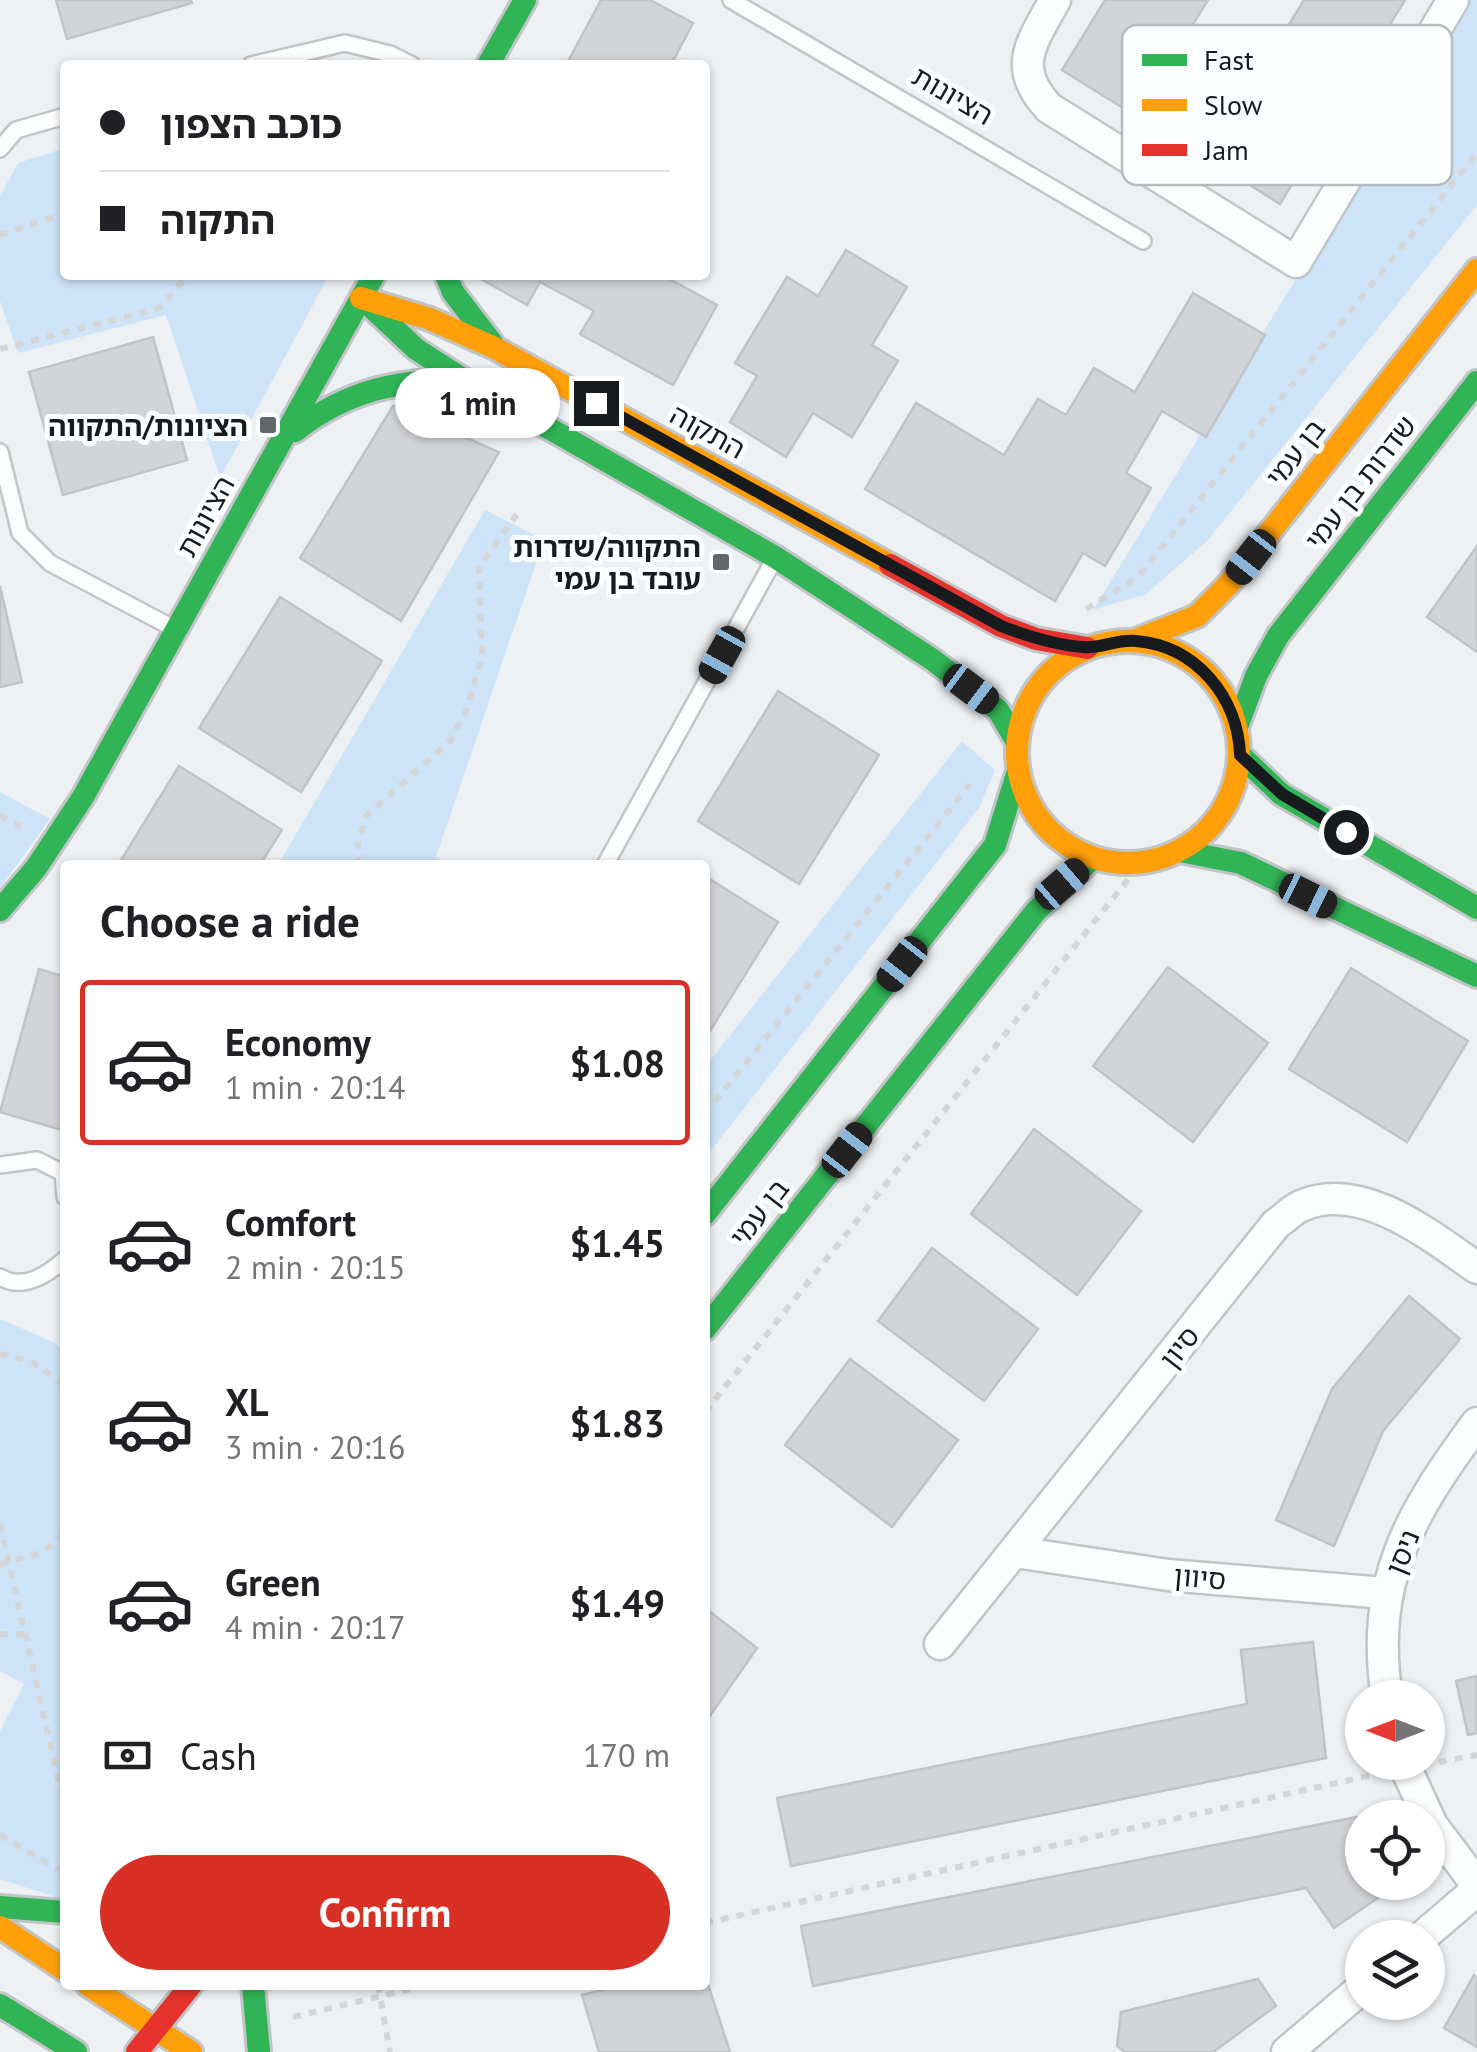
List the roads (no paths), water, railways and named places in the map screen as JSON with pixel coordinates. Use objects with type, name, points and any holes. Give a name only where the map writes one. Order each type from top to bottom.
[{"type":"street","points":[[491,60],[525,0]]},
{"type":"street","points":[[1055,0],[1028,57],[1030,87],[1049,108],[1122,154]]},
{"type":"street","points":[[1437,25],[1452,0]]},
{"type":"street","points":[[1172,185],[1296,262],[1342,185]]},
{"type":"street","name":"בן עמי","points":[[1136,640],[1197,616],[1228,585],[1477,270]]},
{"type":"street","name":"הציונות","points":[[0,910],[36,868],[83,797],[371,280]]},
{"type":"street","points":[[448,280],[495,348]]},
{"type":"street","points":[[362,298],[416,349],[775,558],[933,660],[998,710],[1017,742]]},
{"type":"street","name":"התקוה","points":[[362,298],[430,319],[495,348],[1001,626],[1036,640],[1087,648]]},
{"type":"street","points":[[280,445],[340,398],[396,382],[462,378]]},
{"type":"street","name":"שדרות בן עמי","points":[[1237,727],[1256,676],[1278,636],[1477,382]]},
{"type":"street","points":[[1136,640],[1170,648],[1200,667],[1224,694],[1237,727],[1240,755],[1235,784],[1223,811],[1204,834],[1180,851],[1141,864],[1117,864],[1092,858],[1066,845],[1044,826],[1027,800],[1018,771],[1017,742],[1024,712],[1039,686],[1060,663],[1087,648],[1136,640]]},
{"type":"street","points":[[1240,755],[1282,794],[1477,908]]},
{"type":"street","name":"בן עמי","points":[[710,1208],[995,845],[1018,771]]},
{"type":"street","points":[[1180,851],[1241,864],[1477,976]]},
{"type":"street","name":"בן עמי","points":[[710,1323],[1036,912],[1092,858]]},
{"type":"street","name":"סיון","points":[[940,1644],[1276,1224],[1302,1206],[1337,1199],[1374,1207],[1424,1232],[1477,1268]]},
{"type":"street","name":"ניסן","points":[[1386,1680],[1381,1643],[1385,1593],[1405,1536],[1442,1471],[1477,1424]]},
{"type":"street","name":"סיוון","points":[[1016,1552],[1168,1575],[1385,1593]]},
{"type":"street","points":[[1411,1780],[1432,1825],[1477,1887],[1441,1920]]},
{"type":"street","points":[[0,1907],[60,1912]]},
{"type":"street","points":[[0,1928],[60,1967]]},
{"type":"street","points":[[136,2052],[187,1990]]},
{"type":"street","points":[[253,1990],[259,2052]]},
{"type":"street","points":[[92,1991],[191,2052]]},
{"type":"street","points":[[1288,2052],[1345,2003]]},
{"type":"street","points":[[0,2005],[62,2043]]},
{"type":"lane","name":"הציונות","points":[[732,0],[1144,242]]},
{"type":"lane","points":[[272,60],[345,43],[402,60]]},
{"type":"lane","points":[[0,148],[16,130],[60,117]]},
{"type":"lane","points":[[0,452],[20,533],[50,562],[176,630]]},
{"type":"lane","points":[[608,860],[775,558]]},
{"type":"lane","points":[[0,1165],[37,1160],[60,1172]]},
{"type":"lane","points":[[0,1277],[10,1283],[45,1278],[60,1264]]},
{"type":"place","name":"הציונות/התקווה","points":[[268,425]]},
{"type":"place","name":"התקווה/שדרות עובד בן עמי","points":[[721,562]]}]
